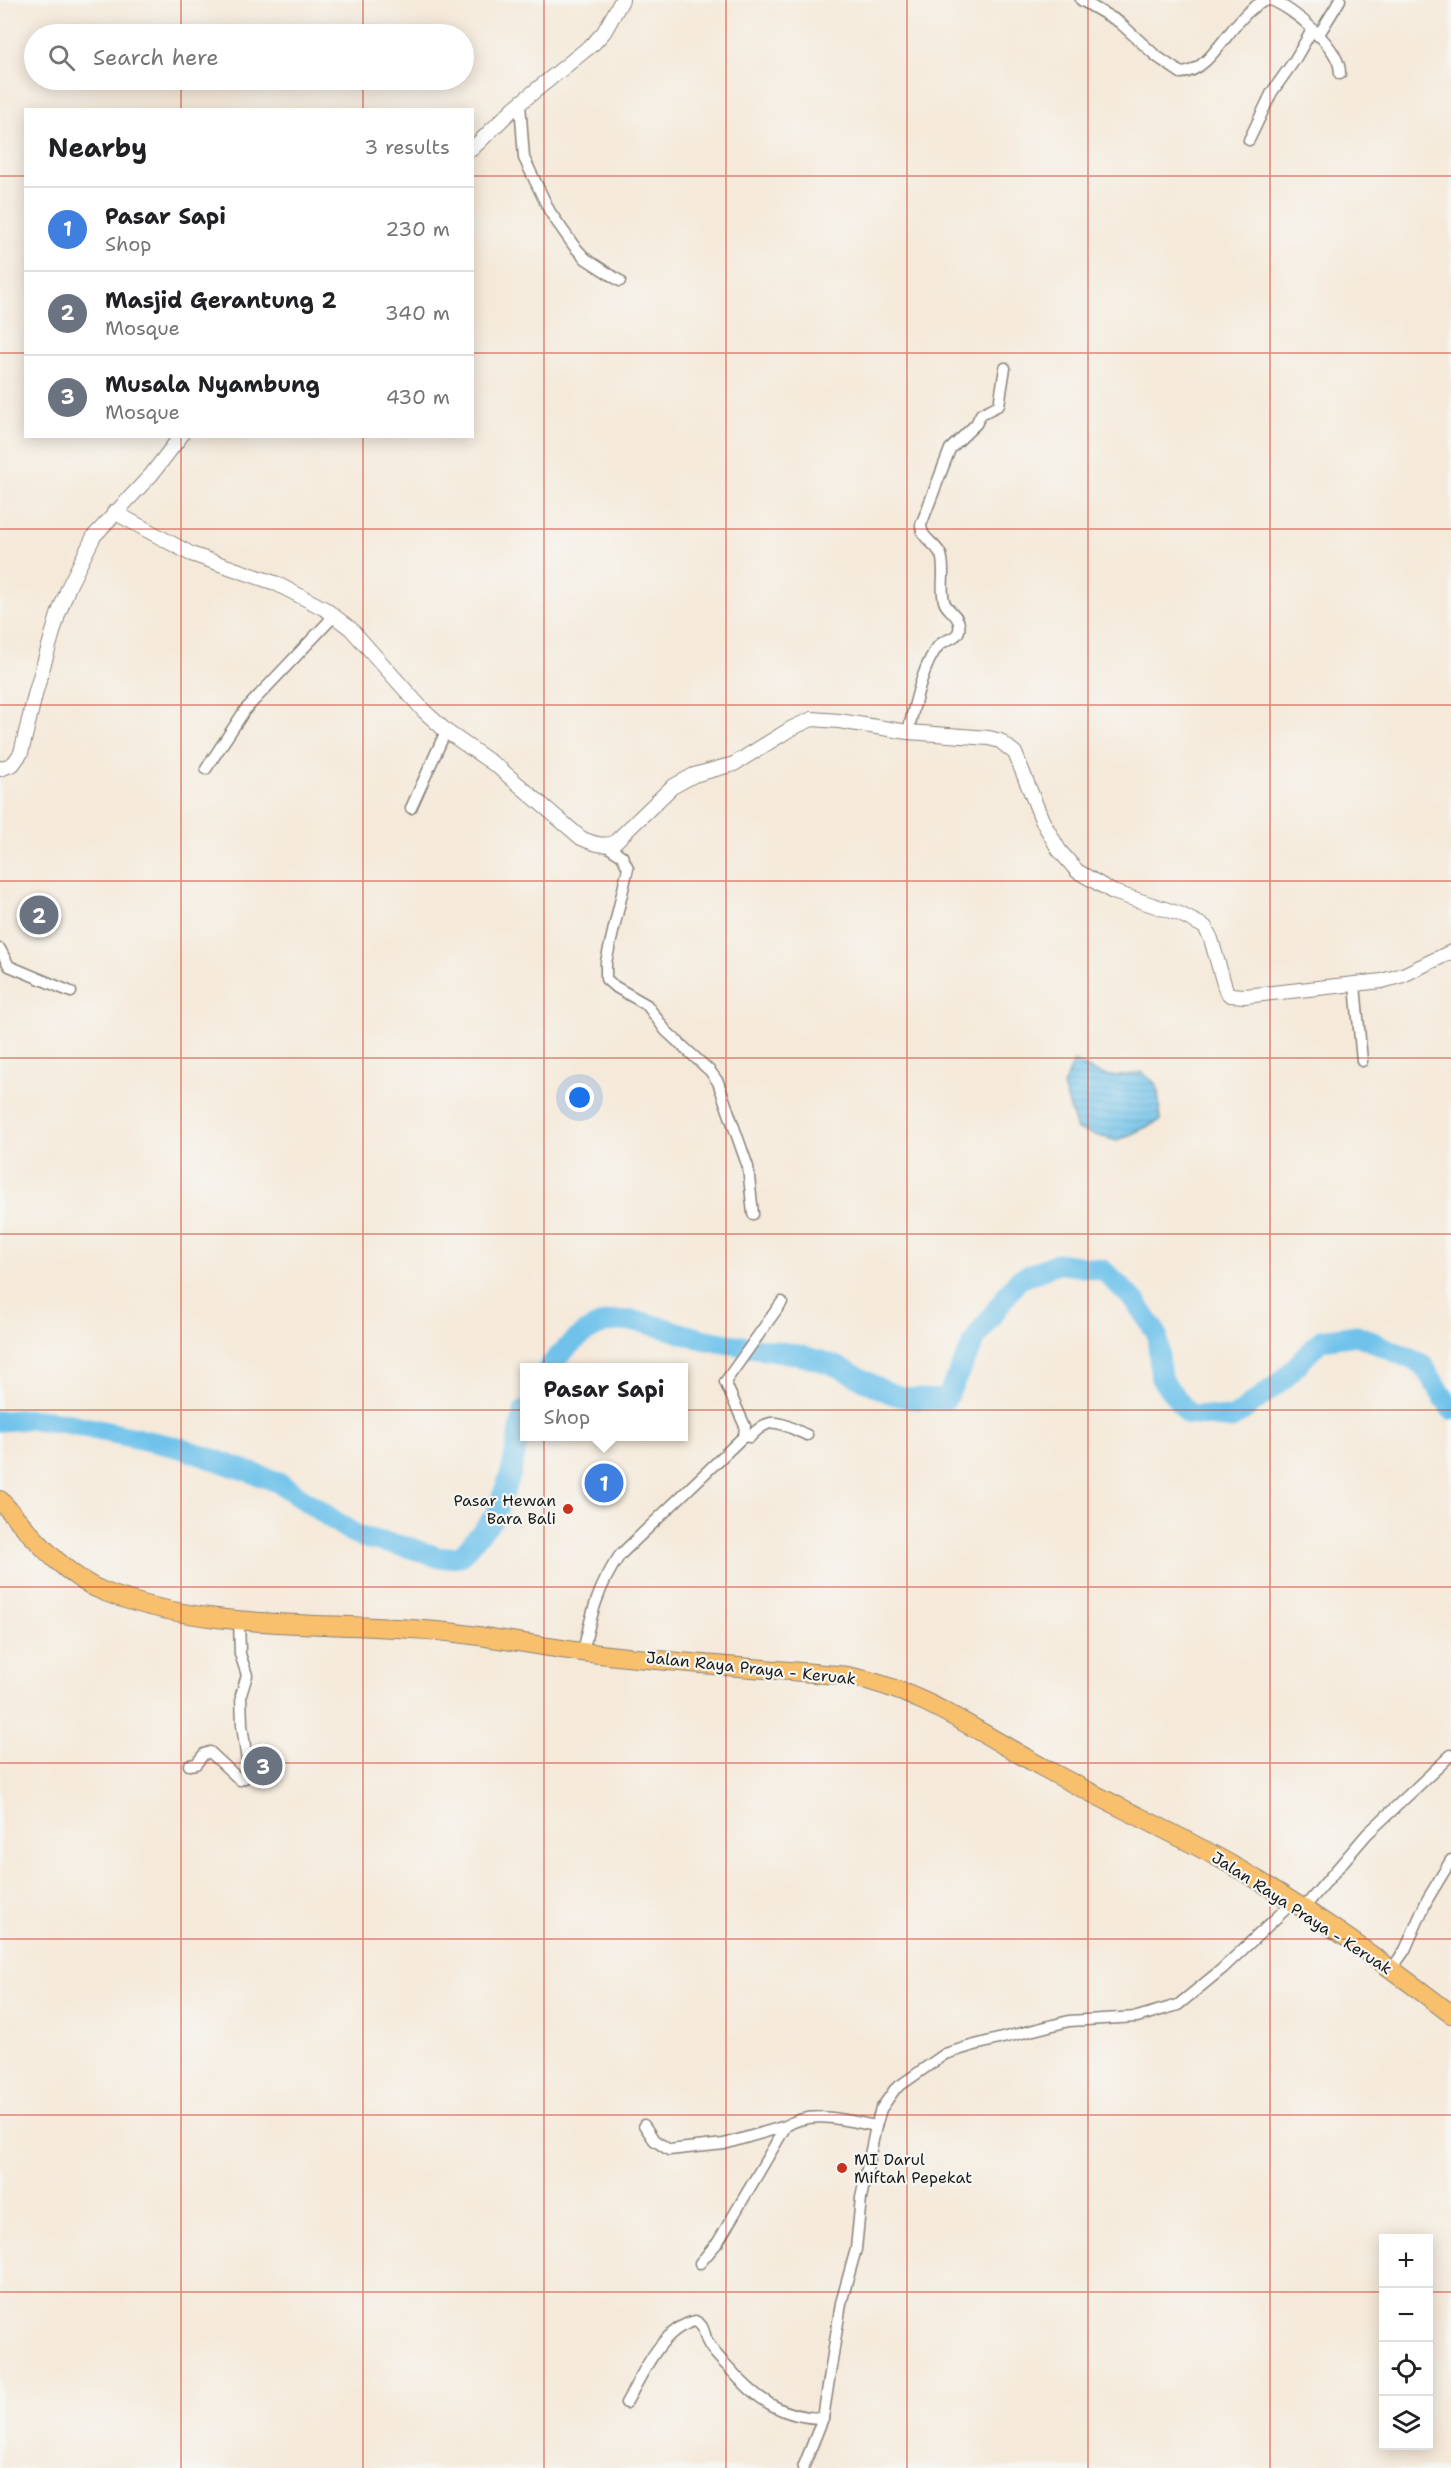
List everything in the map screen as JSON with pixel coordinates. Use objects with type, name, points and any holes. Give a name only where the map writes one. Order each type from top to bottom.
[{"type":"main road","name":"Jalan Raya Praya - Keruak","points":[[0,1500],[51,1555],[86,1582],[104,1592],[166,1611],[239,1619],[420,1629],[583,1652],[848,1676],[890,1686],[931,1704],[1062,1778],[1207,1851],[1297,1907],[1391,1970],[1451,2014]]},
{"type":"street","points":[[474,147],[520,104],[594,43],[608,25],[622,0]]},
{"type":"street","points":[[1081,0],[1119,22],[1156,56],[1181,73],[1198,69],[1245,17],[1260,3],[1270,0],[1288,10],[1334,52],[1339,63],[1340,74]]},
{"type":"street","points":[[1249,140],[1272,92],[1340,0]]},
{"type":"street","points":[[520,104],[524,158],[550,212],[586,259],[620,281]]},
{"type":"street","points":[[908,732],[924,677],[935,653],[941,644],[956,637],[959,629],[959,621],[943,599],[940,555],[925,537],[921,526],[950,449],[976,424],[981,414],[999,405],[1005,368]]},
{"type":"street","points":[[0,769],[13,764],[21,753],[36,691],[69,586],[94,536],[151,475],[179,438]]},
{"type":"street","points":[[114,512],[191,554],[275,584],[334,616],[351,629],[424,711],[446,731],[498,767],[581,838],[605,845],[622,856],[628,868],[606,962],[606,979],[647,1005],[666,1031],[710,1071],[718,1082],[748,1167],[753,1214]]},
{"type":"street","points":[[206,769],[245,710],[334,616]]},
{"type":"street","points":[[605,845],[617,841],[635,820],[672,787],[694,775],[734,764],[804,722],[819,719],[908,732],[989,738],[1010,747],[1019,761],[1042,820],[1068,862],[1085,878],[1113,892],[1199,922],[1211,939],[1227,993],[1245,996],[1355,985],[1403,975],[1451,952]]},
{"type":"street","points":[[411,808],[446,731]]},
{"type":"street","points":[[0,949],[9,966],[71,992]]},
{"type":"street","points":[[1355,985],[1362,1061]]},
{"type":"street","points":[[583,1652],[598,1591],[620,1555],[744,1436],[745,1426],[725,1382],[782,1302]]},
{"type":"street","points":[[744,1436],[750,1437],[762,1424],[772,1421],[807,1435]]},
{"type":"street","points":[[189,1765],[196,1764],[204,1754],[210,1752],[240,1780],[249,1776],[241,1705],[241,1695],[248,1675],[240,1654],[239,1619]]},
{"type":"street","points":[[803,2468],[823,2418],[841,2303],[856,2249],[861,2198],[876,2126],[881,2109],[895,2089],[945,2054],[1069,2022],[1137,2017],[1178,2005],[1297,1907],[1366,1834],[1451,1755]]},
{"type":"street","points":[[1391,1970],[1405,1950],[1427,1900],[1451,1860]]},
{"type":"street","points":[[644,2125],[654,2140],[669,2150],[724,2144],[786,2126],[805,2118],[876,2126]]},
{"type":"street","points":[[700,2263],[718,2242],[786,2126]]},
{"type":"street","points":[[626,2403],[661,2345],[671,2334],[695,2321],[704,2330],[707,2342],[713,2350],[743,2385],[771,2407],[788,2414],[823,2418]]},
{"type":"water","points":[[1074,1061],[1106,1075],[1123,1076],[1142,1072],[1157,1085],[1161,1120],[1117,1141],[1077,1130],[1063,1086]]},
{"type":"waterway","points":[[552,1363],[578,1337],[593,1328],[613,1321],[640,1322],[707,1340],[808,1357],[840,1368],[889,1393],[900,1396],[912,1399],[946,1399],[977,1336],[1018,1280],[1057,1263],[1103,1270],[1135,1301],[1157,1334],[1161,1379],[1189,1414],[1232,1419],[1283,1380],[1321,1340],[1357,1335],[1422,1364],[1451,1409]]},
{"type":"waterway","points":[[0,1421],[29,1419],[66,1423],[181,1448],[278,1482],[351,1532],[364,1538],[411,1548],[440,1558],[461,1556],[495,1516],[511,1473],[520,1430]]},
{"type":"place","name":"Masjid Gerantung 2","points":[[39,915]]},
{"type":"place","name":"Pasar Sapi","points":[[604,1483]]},
{"type":"place","name":"Pasar Hewan Bara Bali","points":[[568,1509]]},
{"type":"place","name":"Musala Nyambung","points":[[263,1766]]},
{"type":"place","name":"MI Darul Miftah Pepekat","points":[[842,2168]]}]
